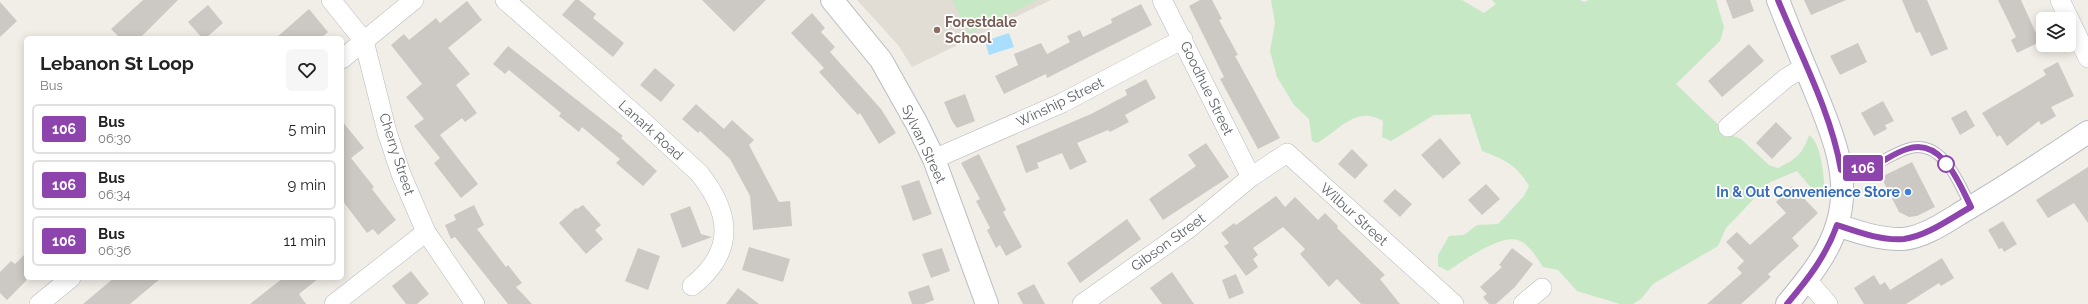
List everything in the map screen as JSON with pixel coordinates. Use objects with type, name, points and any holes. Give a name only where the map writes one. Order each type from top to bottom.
[{"type":"street","name":"Cherry Street","points":[[331,0],[364,41],[388,132],[401,174],[426,232],[475,304]]},
{"type":"street","points":[[344,57],[414,0]]},
{"type":"street","name":"Lanark Road","points":[[505,0],[639,118],[699,173],[707,183],[721,212],[725,230],[724,243],[717,261],[707,275],[692,286]]},
{"type":"street","name":"Sylvan Street","points":[[832,0],[881,60],[917,124],[934,159],[987,304]]},
{"type":"street","name":"Goodhue Street","points":[[1162,0],[1183,39],[1251,177]]},
{"type":"street","points":[[1778,0],[1833,136],[1841,170],[1842,204],[1837,225],[1824,254],[1807,280],[1787,304]]},
{"type":"street","points":[[2060,0],[2088,58]]},
{"type":"street","name":"Winship Street","points":[[934,159],[1062,103],[1183,39]]},
{"type":"street","points":[[1728,127],[1786,78],[1805,67]]},
{"type":"street","points":[[1837,225],[1863,233],[1903,239],[1936,227],[1971,207],[2088,132]]},
{"type":"street","name":"Wilbur Street","points":[[1251,177],[1287,153],[1454,304]]},
{"type":"street","name":"Gibson Street","points":[[1082,304],[1188,229],[1251,177]]},
{"type":"street","points":[[334,304],[426,232]]},
{"type":"street","points":[[39,304],[69,280]]},
{"type":"street","points":[[1807,280],[1828,304]]},
{"type":"street","points":[[1523,304],[1542,288]]},
{"type":"lane","points":[[1841,170],[1868,167],[1908,148],[1928,148],[1949,167],[1971,207]]},
{"type":"shaded area","name":"Forestdale School","points":[[857,0],[1051,0],[912,67],[898,45]]},
{"type":"green space","points":[[952,0],[1038,0],[969,34]]},
{"type":"green space","points":[[1271,0],[1462,0],[1484,13],[1496,4],[1492,0],[1580,0],[1584,2],[1589,0],[1716,0],[1724,27],[1720,41],[1676,84],[1728,134],[1741,139],[1769,165],[1778,168],[1794,159],[1804,147],[1809,135],[1817,145],[1820,153],[1825,194],[1822,198],[1817,195],[1797,171],[1770,182],[1726,228],[1718,246],[1653,284],[1641,299],[1633,304],[1620,304],[1577,291],[1558,270],[1543,267],[1529,248],[1518,240],[1510,239],[1492,245],[1472,255],[1448,271],[1438,266],[1438,255],[1449,236],[1464,235],[1477,225],[1498,224],[1524,196],[1529,186],[1519,173],[1509,164],[1482,151],[1470,114],[1434,115],[1391,141],[1382,137],[1383,121],[1365,116],[1348,121],[1317,143],[1312,141],[1309,119],[1294,105],[1277,77],[1270,51],[1275,23]]},
{"type":"water","points":[[1009,33],[1014,47],[989,55],[985,41]]},
{"type":"building","points":[[143,0],[178,0],[142,36],[118,36],[111,29]]},
{"type":"building","points":[[575,0],[579,0],[596,14],[593,18],[624,43],[613,57],[562,15]]},
{"type":"building","points":[[702,0],[766,0],[734,32]]},
{"type":"building","points":[[1200,0],[1212,0],[1222,19],[1219,20],[1238,55],[1235,56],[1280,138],[1258,149],[1220,79],[1224,77],[1189,6]]},
{"type":"building","points":[[1726,0],[1750,0],[1754,11],[1733,19]]},
{"type":"building","points":[[1804,0],[1846,0],[1811,15]]},
{"type":"building","points":[[1902,0],[1927,0],[1948,49],[1931,56],[1920,32],[1916,33]]},
{"type":"building","points":[[1998,0],[2021,0],[2036,33],[2036,44],[2017,53],[2011,40],[2016,37]]},
{"type":"building","points":[[467,1],[482,20],[448,48],[470,74],[456,85],[477,113],[465,122],[462,118],[440,135],[478,184],[461,198],[434,163],[440,158],[414,126],[424,119],[406,97],[422,84],[391,45],[404,34],[409,40],[436,18],[440,23]]},
{"type":"building","points":[[0,2],[17,21],[0,37]]},
{"type":"building","points":[[1141,4],[1152,25],[1047,78],[1046,74],[1004,94],[995,76],[1018,65],[1014,54],[1041,43],[1047,54],[1070,42],[1067,36],[1080,30],[1083,37],[1112,23],[1111,19]]},
{"type":"building","points":[[208,5],[223,23],[208,36],[200,36],[188,22]]},
{"type":"building","points":[[309,9],[328,32],[323,36],[278,36]]},
{"type":"building","points":[[812,13],[825,28],[821,32],[835,47],[830,52],[881,109],[896,133],[879,144],[860,113],[858,115],[819,72],[824,68],[791,33]]},
{"type":"building","points":[[1858,43],[1867,62],[1840,75],[1830,56]]},
{"type":"building","points":[[1749,44],[1764,61],[1722,97],[1708,81]]},
{"type":"building","points":[[508,46],[623,136],[621,138],[657,171],[643,186],[616,163],[620,159],[582,127],[579,132],[559,116],[561,113],[509,70],[505,74],[493,64]]},
{"type":"building","points":[[2058,62],[2074,96],[2051,107],[2056,116],[2041,125],[2039,121],[2007,146],[2000,135],[1997,137],[1982,113],[2046,75],[2043,70]]},
{"type":"building","points":[[655,68],[675,85],[661,102],[640,85]]},
{"type":"building","points":[[1146,79],[1156,98],[1125,115],[1129,122],[1110,132],[1108,130],[1077,143],[1087,162],[1070,170],[1062,153],[1037,163],[1039,168],[1026,173],[1016,146],[1091,114],[1127,95],[1125,90]]},
{"type":"building","points":[[965,94],[975,121],[957,128],[952,121],[944,102]]},
{"type":"building","points":[[1883,101],[1894,121],[1885,125],[1887,129],[1874,136],[1861,113]]},
{"type":"building","points":[[696,104],[724,129],[732,120],[754,140],[749,145],[779,202],[790,201],[792,226],[753,230],[750,196],[730,159],[700,131],[698,133],[682,119]]},
{"type":"building","points":[[1966,110],[1975,126],[1960,135],[1951,118]]},
{"type":"building","points":[[1776,122],[1792,138],[1772,159],[1756,143]]},
{"type":"building","points":[[344,123],[364,148],[351,158],[374,187],[372,189],[396,220],[378,235],[373,229],[367,233],[344,203]]},
{"type":"building","points":[[1440,138],[1461,163],[1443,179],[1421,155]]},
{"type":"building","points":[[1206,143],[1229,177],[1163,220],[1149,199],[1196,166],[1188,155]]},
{"type":"building","points":[[1352,149],[1368,165],[1355,179],[1338,164]]},
{"type":"building","points":[[979,154],[1006,210],[1003,212],[1022,247],[1006,256],[1000,245],[996,248],[987,230],[990,228],[976,201],[980,199],[961,163]]},
{"type":"building","name":"In & Out Convenience Store","points":[[1912,162],[1935,207],[1917,216],[1909,217],[1899,212],[1881,177]]},
{"type":"building","points":[[2088,167],[2088,223],[2074,203],[2048,218],[2036,200]]},
{"type":"building","points":[[919,180],[932,214],[913,221],[901,186]]},
{"type":"building","points":[[1486,184],[1500,199],[1482,215],[1468,200]]},
{"type":"building","points":[[1792,186],[1818,213],[1792,238],[1799,246],[1768,274],[1771,277],[1741,304],[1707,304],[1742,273],[1737,268],[1744,261],[1726,242],[1737,232],[1750,245],[1786,213],[1776,202]]},
{"type":"building","points":[[1395,189],[1412,204],[1400,217],[1383,201]]},
{"type":"building","points":[[1276,196],[1285,207],[1295,197],[1318,220],[1325,213],[1338,226],[1337,228],[1385,275],[1380,279],[1400,304],[1361,304],[1337,279],[1329,287],[1300,254],[1305,249],[1283,227],[1253,248],[1258,255],[1253,259],[1258,267],[1246,276],[1224,246],[1229,243],[1221,233],[1234,223],[1236,225]]},
{"type":"building","points":[[474,205],[484,225],[477,229],[506,267],[508,265],[522,283],[516,287],[532,304],[508,304],[455,237],[451,239],[445,225],[456,220],[454,215]]},
{"type":"building","points":[[583,205],[601,225],[595,230],[603,239],[586,254],[559,223],[576,208],[577,209]]},
{"type":"building","points":[[690,206],[701,234],[712,237],[682,248],[670,214]]},
{"type":"building","points":[[1127,219],[1141,239],[1080,283],[1067,263]]},
{"type":"building","points":[[2003,221],[2017,244],[2004,252],[2002,248],[1999,249],[1988,230]]},
{"type":"building","points":[[749,247],[790,259],[783,282],[742,270]]},
{"type":"building","points":[[638,248],[660,256],[648,290],[625,281]]},
{"type":"building","points":[[942,248],[950,271],[931,278],[922,254]]},
{"type":"building","points":[[1512,248],[1533,264],[1515,287],[1496,304],[1489,304],[1483,297],[1487,294],[1480,287],[1502,267],[1499,265]]},
{"type":"building","points":[[24,255],[24,280],[26,281],[7,300],[0,293],[0,272],[11,261],[15,264]]},
{"type":"building","points":[[1942,258],[1954,278],[1941,286],[1939,283],[1906,304],[1864,304],[1854,288],[1874,275],[1880,285],[1885,282],[1890,290]]},
{"type":"building","points":[[411,271],[429,294],[417,304],[406,304],[392,286]]},
{"type":"building","points":[[1172,272],[1194,304],[1162,304],[1150,288]]},
{"type":"building","points":[[1236,274],[1244,293],[1229,299],[1222,280]]},
{"type":"building","points":[[112,280],[159,280],[130,304],[83,304]]},
{"type":"building","points":[[280,280],[316,280],[299,294],[306,304],[250,304]]},
{"type":"building","points":[[1034,284],[1045,304],[1023,304],[1017,293]]},
{"type":"building","points":[[929,285],[934,300],[924,304],[912,304],[908,292]]},
{"type":"building","points":[[738,288],[759,304],[726,304]]},
{"type":"bus line","name":"106","points":[[1778,0],[1833,136],[1841,170],[1868,167],[1908,148],[1928,148],[1945,161],[1954,174],[1971,207],[1936,227],[1903,239],[1863,233],[1837,225],[1831,242],[1816,267],[1787,304]]},
{"type":"place","name":"Forestdale School","points":[[937,30]]},
{"type":"place","name":"In & Out Convenience Store","points":[[1908,192]]}]
